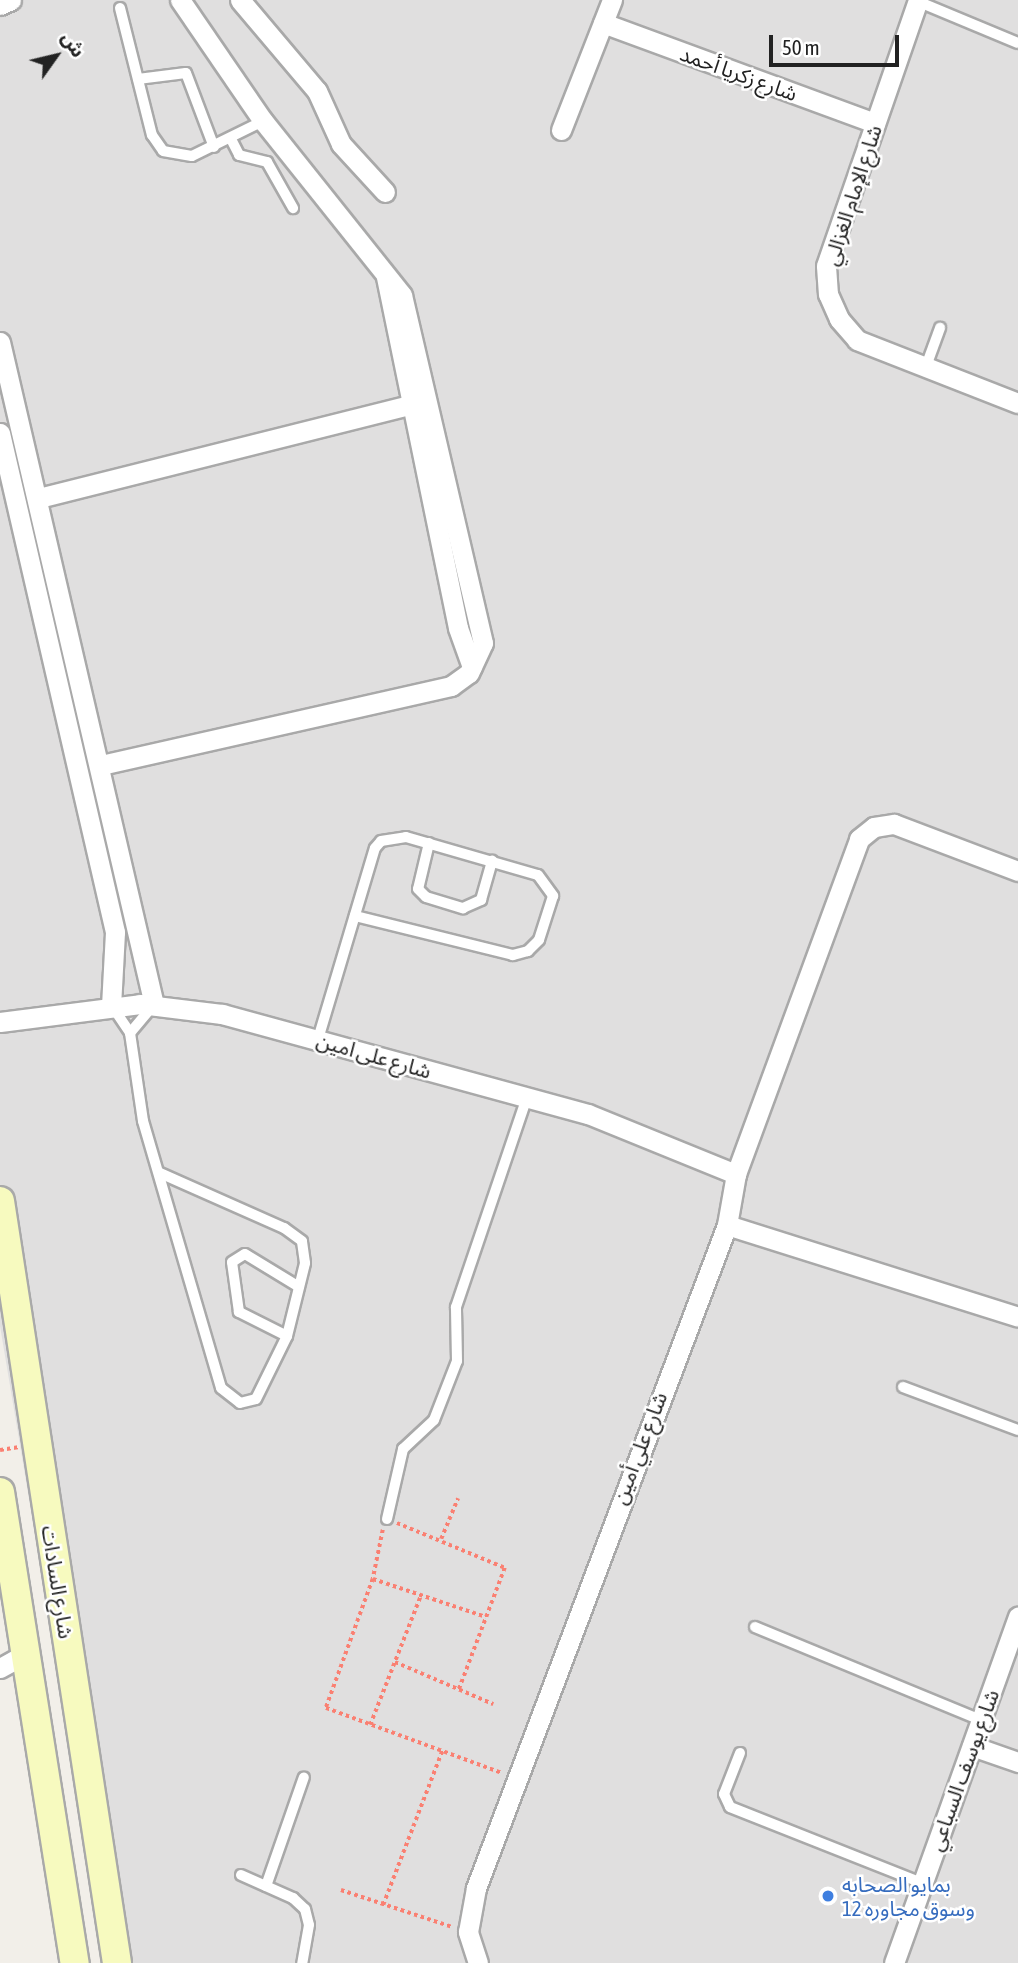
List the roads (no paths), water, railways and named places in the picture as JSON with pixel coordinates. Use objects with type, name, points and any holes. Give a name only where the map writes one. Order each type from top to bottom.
[{"type":"main road","name":"شارع السادات","points":[[0,1200],[117,1963]]},
{"type":"main road","points":[[0,1492],[11,1662],[75,1963]]},
{"type":"street","points":[[0,5],[11,0]]},
{"type":"street","points":[[101,765],[451,686],[472,667],[483,643],[411,324],[402,295],[263,121],[180,0]]},
{"type":"street","points":[[240,0],[317,91],[341,144],[385,192]]},
{"type":"street","points":[[561,130],[612,0]]},
{"type":"street","name":"شارع الإمام الغزالي","points":[[918,0],[826,266],[828,294],[839,319],[857,340],[925,369],[1018,403]]},
{"type":"street","name":"شارع زكريا أحمد","points":[[603,23],[875,123]]},
{"type":"street","points":[[386,276],[409,405],[460,638],[472,667]]},
{"type":"street","points":[[0,342],[4,377],[38,498],[101,765],[153,1005]]},
{"type":"street","points":[[38,498],[409,405]]},
{"type":"street","points":[[0,433],[115,932],[111,1005]]},
{"type":"street","points":[[53,661],[75,657]]},
{"type":"street","name":"شارع علي أمين","points":[[478,1963],[468,1932],[476,1888],[514,1777],[727,1224],[736,1174],[866,832],[894,824],[1018,871]]},
{"type":"street","name":"شارع على امين","points":[[0,1022],[111,1005],[153,1005],[222,1014],[598,1118],[736,1174]]},
{"type":"street","points":[[727,1224],[1018,1317]]},
{"type":"street","name":"شارع يوسف السباعي","points":[[894,1963],[1018,1617]]},
{"type":"street","points":[[972,1746],[1018,1762]]},
{"type":"lane","points":[[918,0],[1018,43]]},
{"type":"lane","points":[[120,8],[152,135],[163,151],[187,157],[231,139],[263,121]]},
{"type":"lane","points":[[138,79],[186,73],[214,147]]},
{"type":"lane","points":[[231,139],[239,155],[268,162],[293,208]]},
{"type":"lane","points":[[925,369],[940,328]]},
{"type":"lane","points":[[318,1039],[355,916],[382,841],[398,836],[429,843],[538,875],[552,889],[539,940],[521,954],[355,916]]},
{"type":"lane","points":[[429,843],[418,889],[426,897],[463,908],[481,900],[492,861]]},
{"type":"lane","points":[[111,1005],[130,1033],[143,1121],[225,1395],[240,1403],[256,1399],[288,1336],[306,1252],[293,1233],[160,1173]]},
{"type":"lane","points":[[130,1033],[153,1005]]},
{"type":"lane","points":[[387,1519],[403,1449],[434,1420],[457,1361],[456,1307],[527,1097]]},
{"type":"lane","points":[[288,1336],[239,1312],[232,1262],[245,1254],[299,1287]]},
{"type":"lane","points":[[903,1387],[1018,1430]]},
{"type":"lane","points":[[755,1627],[981,1720]]},
{"type":"lane","points":[[740,1753],[724,1794],[730,1807],[922,1883]]},
{"type":"lane","points":[[266,1886],[304,1777]]},
{"type":"lane","points":[[241,1875],[305,1909],[309,1925],[302,1963]]},
{"type":"place","name":"بمايو الصحابه وسوق مجاوره 12","points":[[828,1896]]}]
